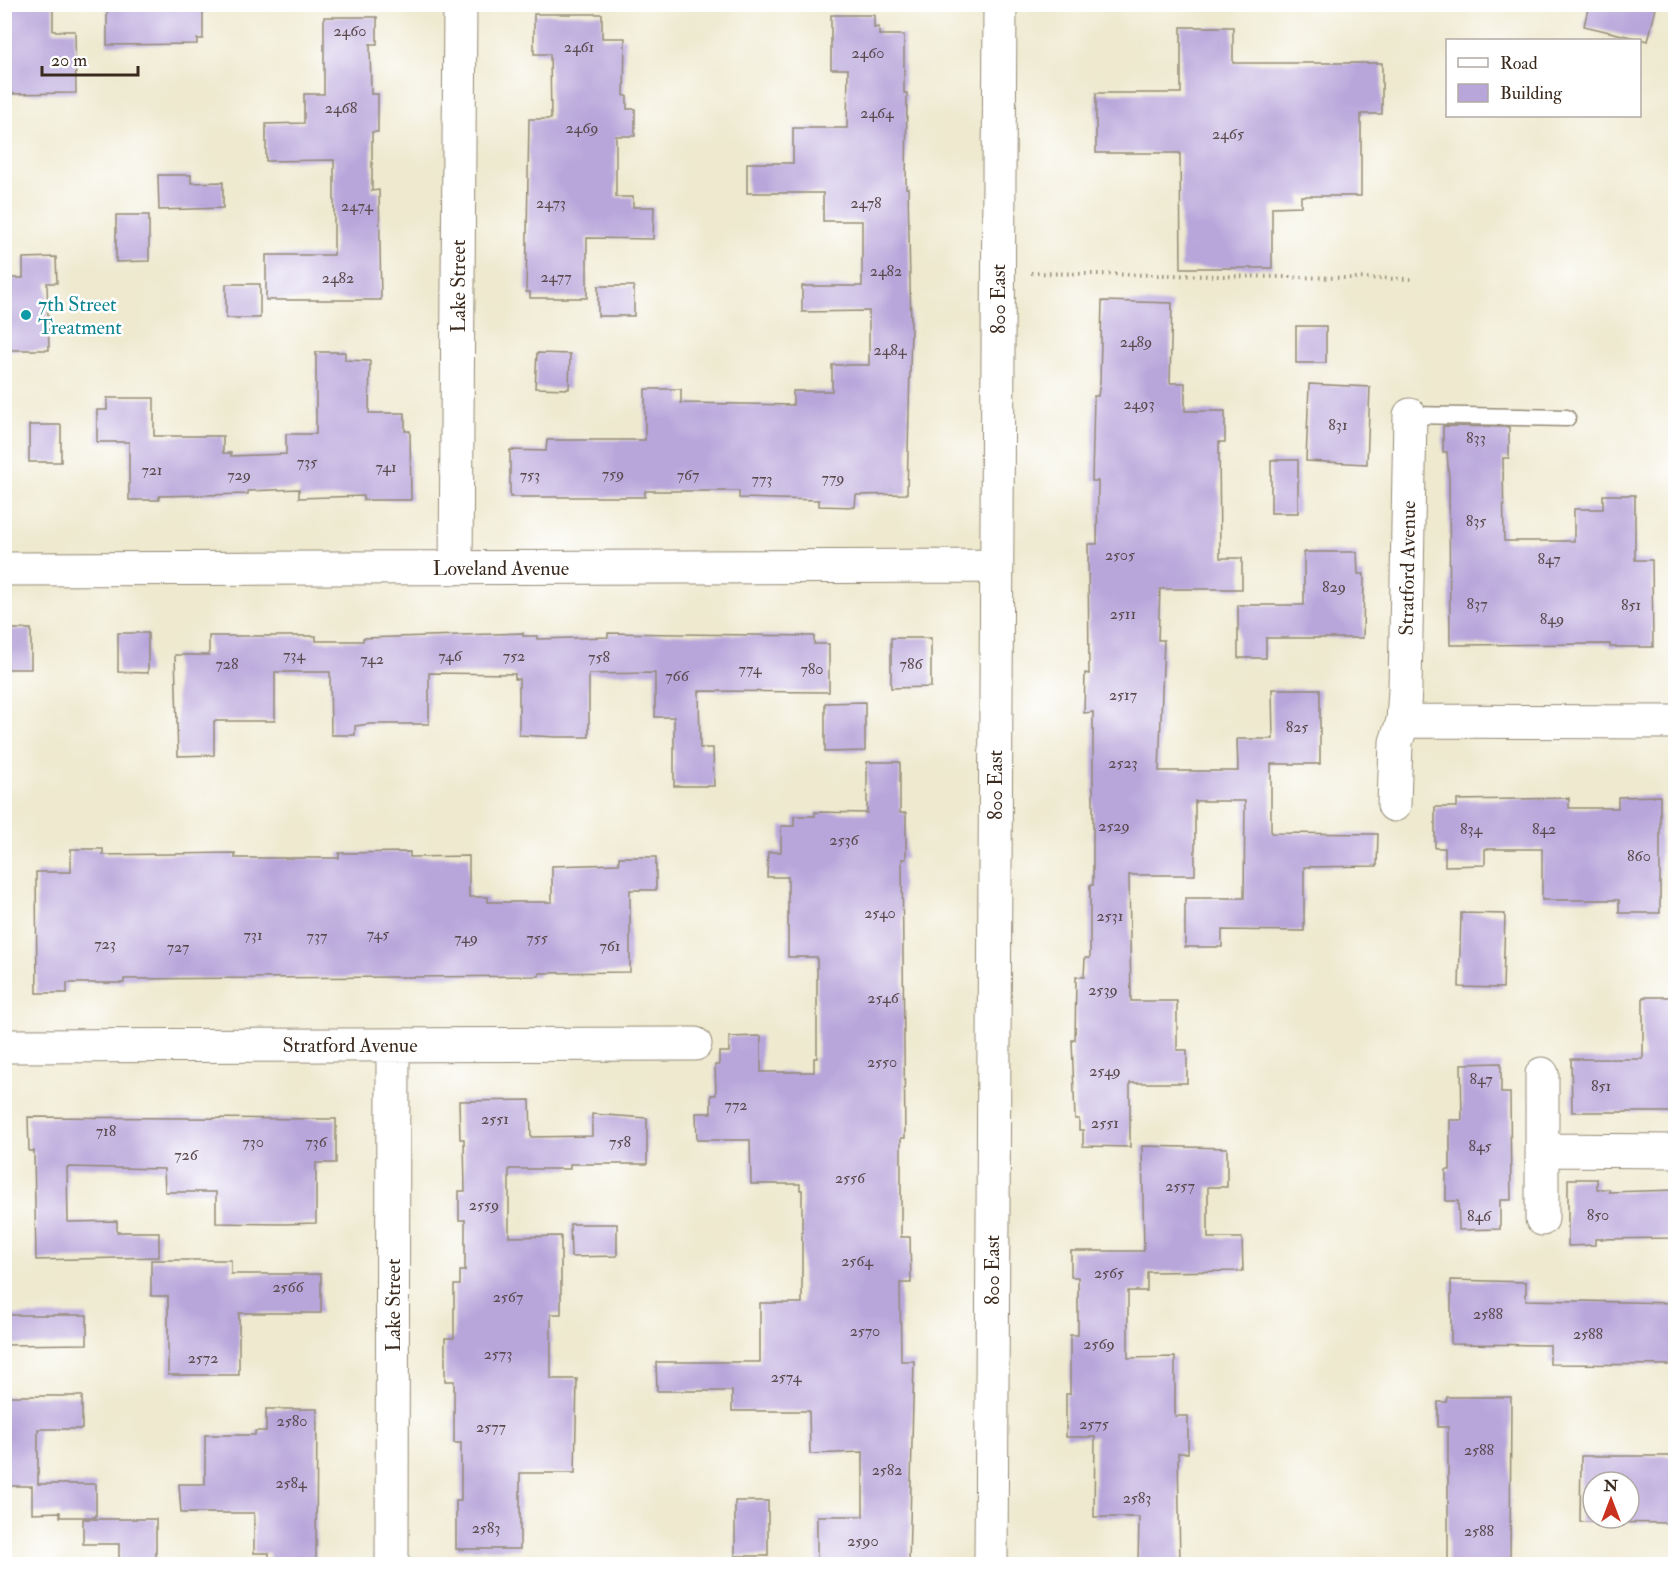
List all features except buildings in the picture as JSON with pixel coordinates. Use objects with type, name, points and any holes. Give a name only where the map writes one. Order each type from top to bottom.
[{"type":"street","name":"Lake Street","points":[[456,568],[460,4]]},
{"type":"street","name":"800 East","points":[[990,1564],[1000,4]]},
{"type":"street","name":"Stratford Avenue","points":[[1394,805],[1396,742],[1402,721],[1410,415]]},
{"type":"street","name":"Loveland Avenue","points":[[4,569],[997,566]]},
{"type":"street","points":[[1402,721],[1676,722]]},
{"type":"street","name":"Stratford Avenue","points":[[4,1046],[695,1044]]},
{"type":"street","name":"Lake Street","points":[[392,1564],[393,1045]]},
{"type":"street","points":[[1542,1074],[1542,1219]]},
{"type":"street","points":[[1542,1150],[1676,1151]]},
{"type":"lane","points":[[1410,415],[1567,418]]},
{"type":"path","points":[[1027,273],[1412,279]]},
{"type":"place","name":"7th Street Treatment","points":[[26,315]]}]
